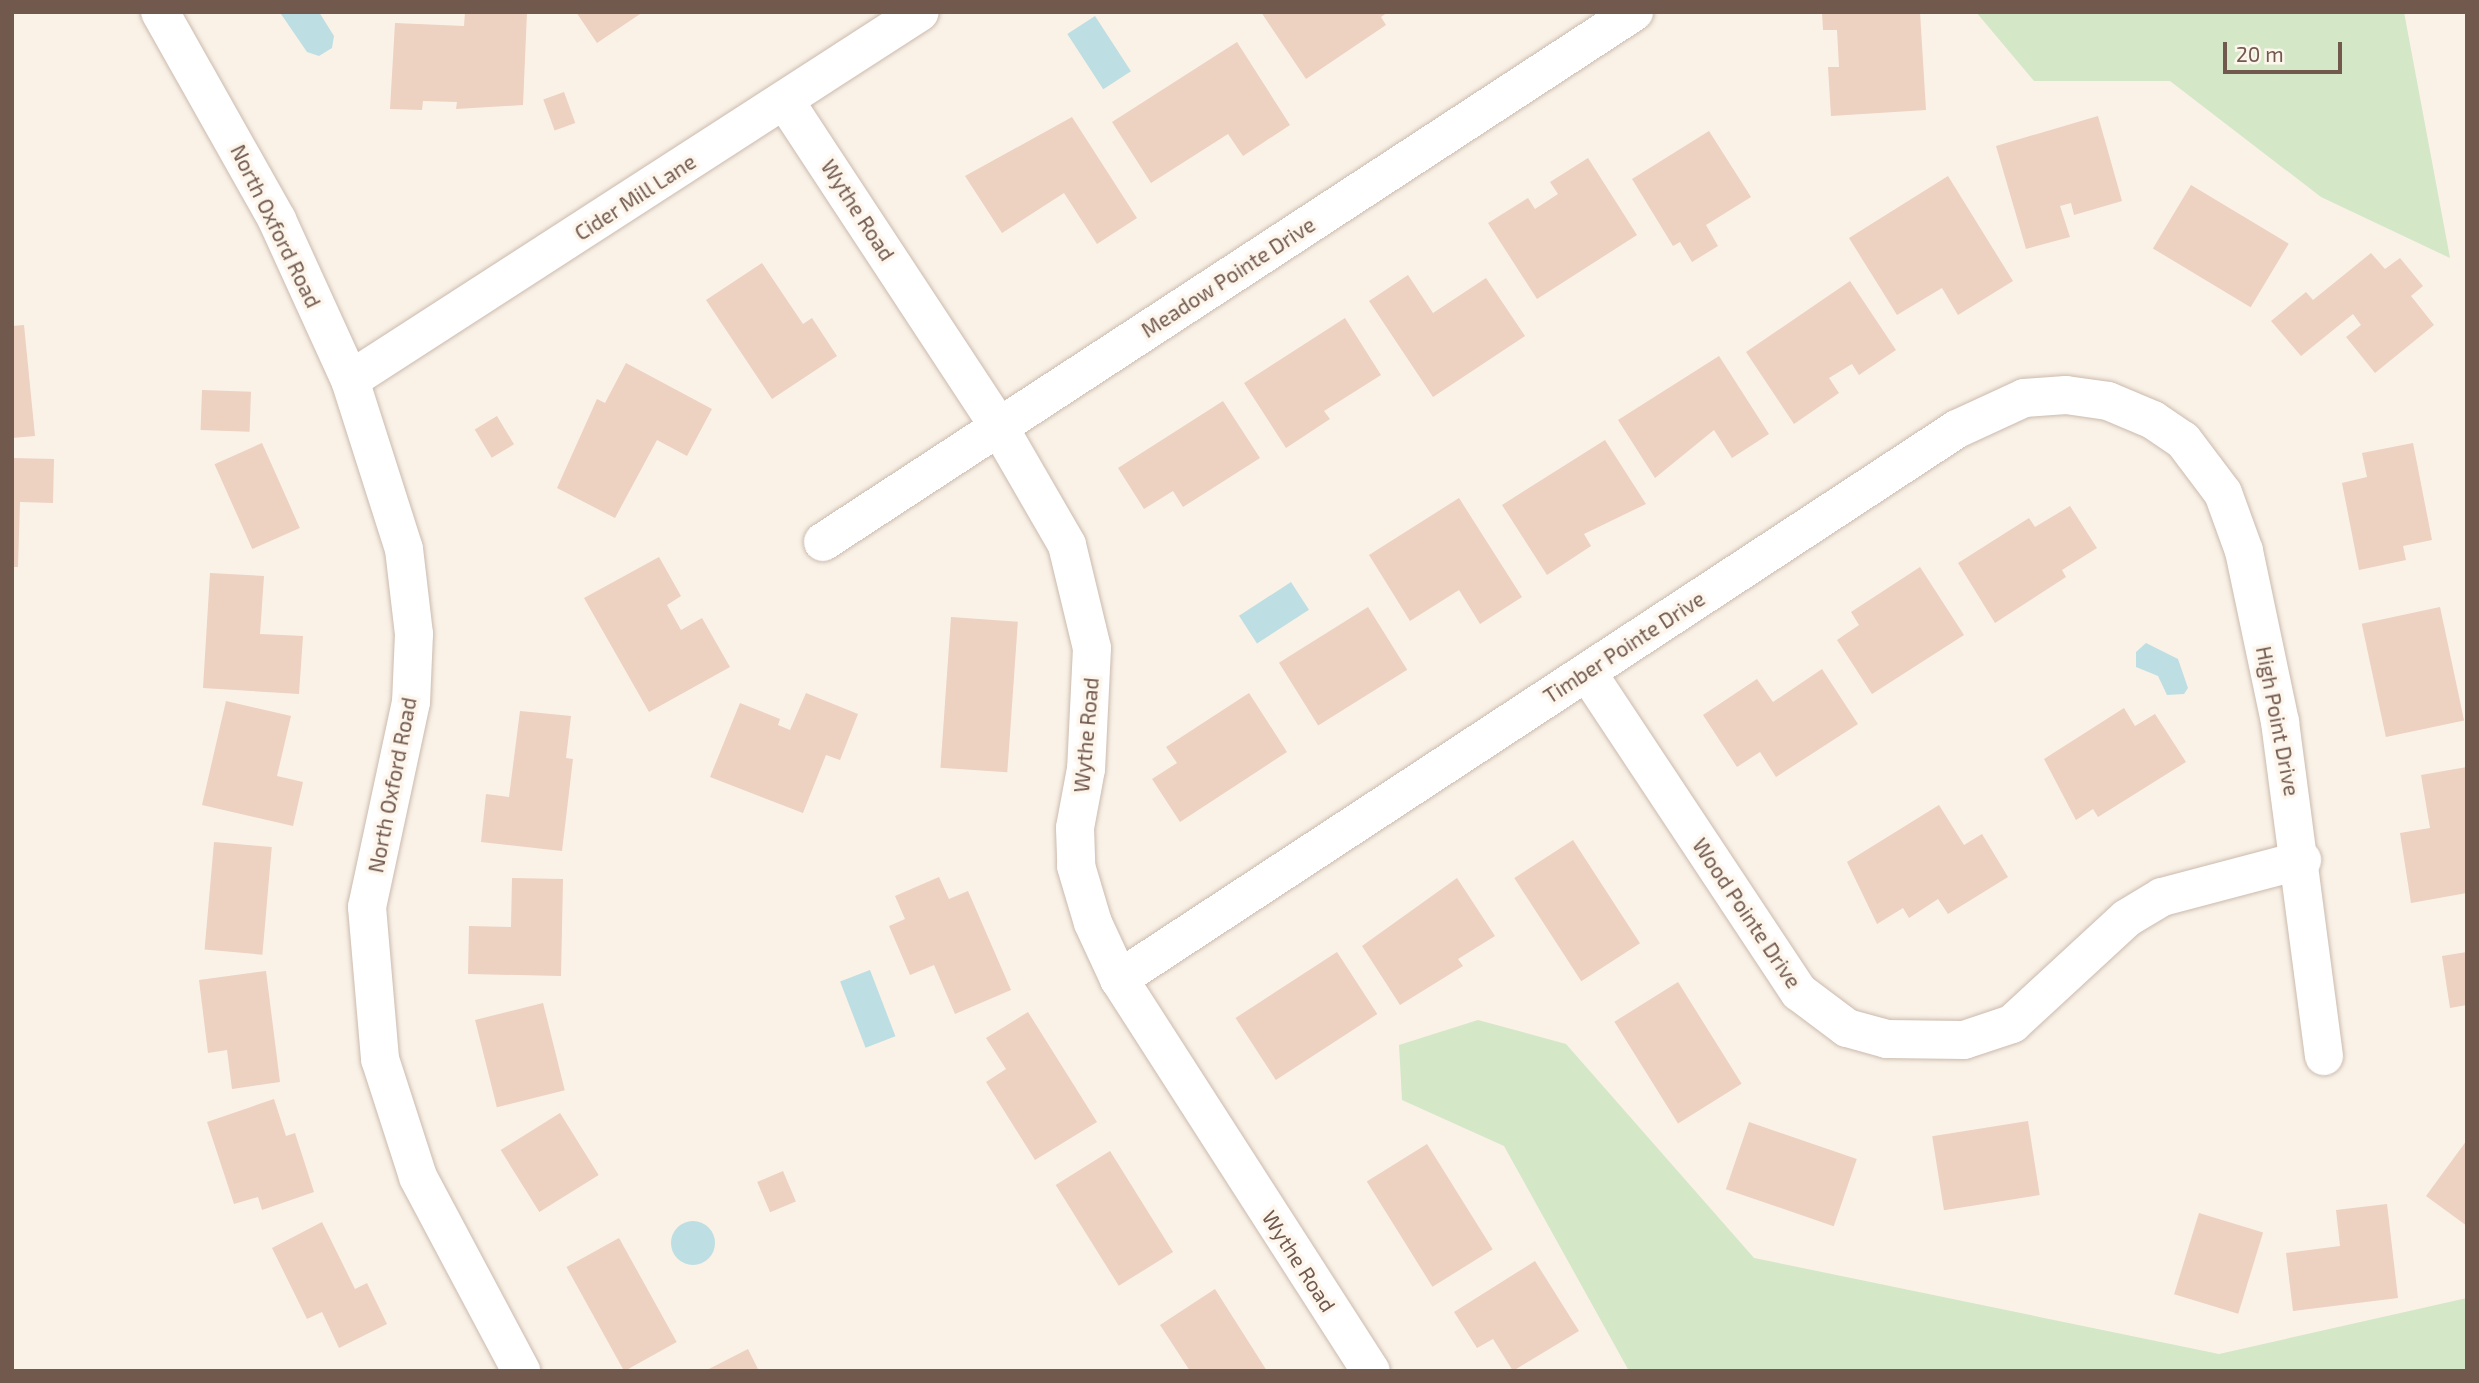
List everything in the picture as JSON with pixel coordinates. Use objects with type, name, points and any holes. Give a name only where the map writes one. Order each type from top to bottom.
[{"type":"street","name":"North Oxford Road","points":[[160,12],[277,220],[349,380],[404,549],[414,635],[400,768],[367,907],[380,1059],[418,1177],[522,1371]]},
{"type":"street","name":"Cider Mill Lane","points":[[349,380],[785,102],[920,12]]},
{"type":"street","name":"Meadow Pointe Drive","points":[[823,542],[1634,12]]},
{"type":"street","name":"Wythe Road","points":[[785,102],[999,427],[1061,534],[1083,594],[1092,700],[1076,866],[1119,979],[1371,1371]]},
{"type":"street","name":"Timber Pointe Drive","points":[[1119,979],[1988,411],[2024,398],[2066,395],[2108,401],[2153,420]]},
{"type":"street","name":"High Point Drive","points":[[2153,420],[2207,466],[2244,551],[2302,860],[2324,1056]]},
{"type":"street","name":"Wood Pointe Drive","points":[[1587,672],[1799,992],[1847,1028],[1887,1039],[1964,1040],[2012,1024],[2127,918],[2162,897],[2302,860]]},
{"type":"green space","points":[[1976,12],[2404,12],[2450,258],[2321,197],[2170,81],[2034,81]]},
{"type":"green space","points":[[1478,1020],[1566,1044],[1754,1258],[2219,1354],[2467,1298],[2467,1371],[1629,1371],[1504,1146],[1402,1100],[1399,1045]]},
{"type":"water","points":[[319,12],[334,36],[332,48],[319,56],[307,52],[281,14]]},
{"type":"water","points":[[1095,16],[1131,71],[1103,89],[1067,34]]},
{"type":"water","points":[[1291,582],[1309,610],[1257,643],[1239,616]]},
{"type":"water","points":[[2146,643],[2178,659],[2188,688],[2184,694],[2167,695],[2158,676],[2136,667],[2136,652]]},
{"type":"water","points":[[870,970],[895,1036],[866,1048],[840,981]]},
{"type":"water","points":[[693,1221],[708,1228],[715,1243],[708,1258],[693,1265],[678,1258],[671,1243],[678,1228]]},
{"type":"building","points":[[465,12],[527,12],[523,105],[456,109],[457,102],[423,101],[422,110],[390,109],[395,23],[464,26]]},
{"type":"building","points":[[576,12],[643,12],[597,43]]},
{"type":"building","points":[[1261,12],[1388,12],[1381,17],[1386,25],[1306,79]]},
{"type":"building","points":[[1822,12],[1920,12],[1926,110],[1831,116],[1828,67],[1839,67],[1837,30],[1823,30]]},
{"type":"building","points":[[1237,42],[1290,125],[1243,156],[1228,134],[1151,183],[1112,122]]},
{"type":"building","points":[[564,92],[575,123],[555,131],[543,100]]},
{"type":"building","points":[[2098,116],[2122,201],[2074,215],[2071,203],[2060,206],[2070,237],[2026,249],[1996,146]]},
{"type":"building","points":[[1072,117],[1137,218],[1097,244],[1064,193],[1002,233],[965,176]]},
{"type":"building","points":[[1709,131],[1751,197],[1706,225],[1718,246],[1692,262],[1680,242],[1673,246],[1632,179]]},
{"type":"building","points":[[1588,158],[1637,235],[1537,299],[1488,223],[1528,198],[1535,209],[1558,194],[1550,182]]},
{"type":"building","points":[[1948,176],[2013,281],[1958,315],[1942,288],[1897,315],[1849,238]]},
{"type":"building","points":[[2191,185],[2289,244],[2251,307],[2153,248]]},
{"type":"building","points":[[2371,253],[2385,269],[2400,258],[2423,286],[2411,296],[2434,325],[2375,373],[2346,337],[2361,325],[2353,314],[2301,356],[2271,321],[2306,292],[2313,300]]},
{"type":"building","points":[[762,263],[803,324],[812,318],[837,356],[772,399],[706,300]]},
{"type":"building","points":[[1408,275],[1433,313],[1486,278],[1525,336],[1433,397],[1369,301]]},
{"type":"building","points":[[1850,281],[1896,350],[1859,375],[1852,364],[1829,378],[1839,393],[1794,424],[1746,352]]},
{"type":"building","points":[[1345,318],[1381,375],[1324,411],[1330,419],[1286,448],[1244,383]]},
{"type":"building","points":[[24,325],[35,436],[12,438],[12,326]]},
{"type":"building","points":[[1719,356],[1769,434],[1732,458],[1714,430],[1655,478],[1618,420]]},
{"type":"building","points":[[626,363],[712,409],[687,456],[657,440],[615,518],[557,488],[597,399],[605,403]]},
{"type":"building","points":[[202,390],[251,392],[250,432],[201,430]]},
{"type":"building","points":[[1223,401],[1260,458],[1183,507],[1173,491],[1144,509],[1118,468]]},
{"type":"building","points":[[497,416],[514,444],[492,458],[475,429]]},
{"type":"building","points":[[1605,440],[1646,504],[1584,534],[1591,546],[1547,575],[1502,505]]},
{"type":"building","points":[[262,443],[300,528],[252,549],[214,464]]},
{"type":"building","points":[[2413,443],[2432,540],[2403,546],[2406,560],[2359,570],[2342,483],[2367,477],[2362,453]]},
{"type":"building","points":[[12,458],[54,459],[53,503],[20,502],[18,567],[12,567]]},
{"type":"building","points":[[1459,498],[1522,597],[1480,624],[1459,590],[1410,621],[1369,555]]},
{"type":"building","points":[[2070,506],[2097,548],[2062,570],[2066,577],[1995,623],[1958,563],[2029,518],[2035,527]]},
{"type":"building","points":[[659,557],[681,596],[667,605],[681,630],[702,618],[730,667],[649,712],[584,598]]},
{"type":"building","points":[[1920,567],[1964,635],[1872,694],[1837,640],[1859,625],[1851,612]]},
{"type":"building","points":[[210,573],[264,576],[260,634],[303,636],[299,694],[203,688]]},
{"type":"building","points":[[1368,607],[1407,670],[1318,725],[1279,663]]},
{"type":"building","points":[[2440,607],[2464,720],[2386,737],[2362,624]]},
{"type":"building","points":[[951,617],[1018,622],[1007,772],[940,768]]},
{"type":"building","points":[[1822,669],[1858,724],[1776,777],[1760,752],[1737,767],[1703,715],[1757,679],[1773,702]]},
{"type":"building","points":[[806,693],[858,714],[840,760],[826,755],[803,813],[710,777],[740,703],[780,719],[778,725],[790,730]]},
{"type":"building","points":[[1249,693],[1287,752],[1180,822],[1152,779],[1177,763],[1166,747]]},
{"type":"building","points":[[226,701],[291,716],[277,776],[303,782],[293,826],[202,805]]},
{"type":"building","points":[[2124,708],[2135,726],[2155,714],[2186,762],[2098,817],[2093,809],[2076,820],[2044,759]]},
{"type":"building","points":[[520,711],[571,716],[566,758],[573,759],[562,851],[481,842],[486,794],[509,797]]},
{"type":"building","points":[[2467,767],[2467,893],[2411,903],[2400,833],[2430,828],[2421,775]]},
{"type":"building","points":[[1939,805],[1964,845],[1982,834],[2008,877],[1948,914],[1938,899],[1909,918],[1903,908],[1877,924],[1847,862]]},
{"type":"building","points":[[1573,840],[1640,943],[1581,981],[1514,878]]},
{"type":"building","points":[[214,842],[272,847],[262,955],[205,950]]},
{"type":"building","points":[[939,877],[949,899],[968,891],[1011,990],[955,1014],[934,965],[910,975],[889,926],[905,919],[895,896]]},
{"type":"building","points":[[512,878],[563,879],[561,976],[468,974],[469,926],[511,927]]},
{"type":"building","points":[[1457,878],[1495,936],[1458,959],[1463,966],[1400,1005],[1362,946]]},
{"type":"building","points":[[1337,952],[1377,1014],[1276,1080],[1236,1018]]},
{"type":"building","points":[[2467,952],[2467,1005],[2450,1008],[2442,956]]},
{"type":"building","points":[[266,971],[280,1082],[232,1089],[227,1050],[208,1053],[199,980]]},
{"type":"building","points":[[1678,982],[1742,1084],[1678,1124],[1614,1022]]},
{"type":"building","points":[[543,1003],[565,1090],[497,1107],[475,1020]]},
{"type":"building","points":[[1028,1012],[1097,1122],[1035,1160],[986,1082],[1006,1069],[986,1038]]},
{"type":"building","points":[[274,1099],[286,1136],[295,1133],[314,1192],[262,1210],[258,1197],[234,1204],[207,1122]]},
{"type":"building","points":[[560,1113],[599,1175],[539,1212],[501,1150]]},
{"type":"building","points":[[2028,1121],[2040,1195],[1944,1210],[1932,1136]]},
{"type":"building","points":[[1749,1122],[1857,1159],[1834,1226],[1726,1189]]},
{"type":"building","points":[[2467,1140],[2467,1226],[2426,1196]]},
{"type":"building","points":[[1427,1144],[1493,1249],[1432,1287],[1367,1182]]},
{"type":"building","points":[[1110,1151],[1173,1252],[1119,1286],[1056,1185]]},
{"type":"building","points":[[783,1171],[796,1201],[770,1212],[757,1182]]},
{"type":"building","points":[[2387,1204],[2398,1298],[2293,1311],[2286,1253],[2340,1246],[2336,1210]]},
{"type":"building","points":[[2199,1213],[2263,1233],[2238,1314],[2174,1294]]},
{"type":"building","points":[[322,1222],[355,1289],[367,1283],[387,1324],[339,1348],[322,1312],[307,1319],[272,1248]]},
{"type":"building","points":[[619,1238],[677,1342],[624,1371],[567,1267]]},
{"type":"building","points":[[1535,1261],[1579,1331],[1513,1371],[1493,1339],[1477,1348],[1454,1312]]},
{"type":"building","points":[[1215,1289],[1267,1371],[1190,1371],[1160,1325]]},
{"type":"building","points":[[748,1349],[759,1371],[705,1371]]}]
